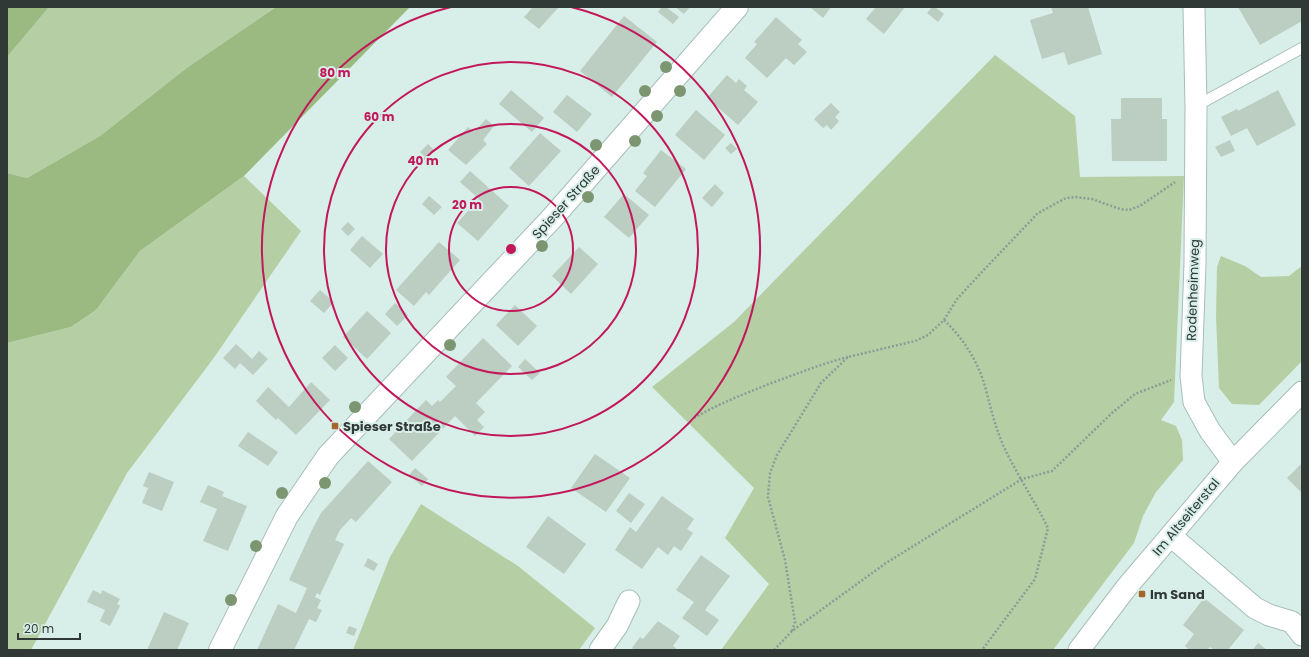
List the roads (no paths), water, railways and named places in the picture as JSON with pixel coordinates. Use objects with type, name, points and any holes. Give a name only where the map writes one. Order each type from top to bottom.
[{"type":"street","name":"Spieser Straße","points":[[220,650],[287,516],[328,456],[553,217],[737,7]]},
{"type":"street","name":"Rodenheimweg","points":[[1194,7],[1196,174],[1191,376],[1194,402],[1210,431],[1233,462]]},
{"type":"street","name":"Im Altseiterstal","points":[[1079,650],[1126,588],[1233,462],[1302,392]]},
{"type":"street","points":[[1171,536],[1255,608],[1269,615],[1299,624]]},
{"type":"street","points":[[600,650],[617,626],[629,601]]},
{"type":"lane","points":[[1196,106],[1302,48]]},
{"type":"place","name":"Spieser Straße","points":[[335,426]]},
{"type":"place","name":"Im Sand","points":[[1142,594]]}]
